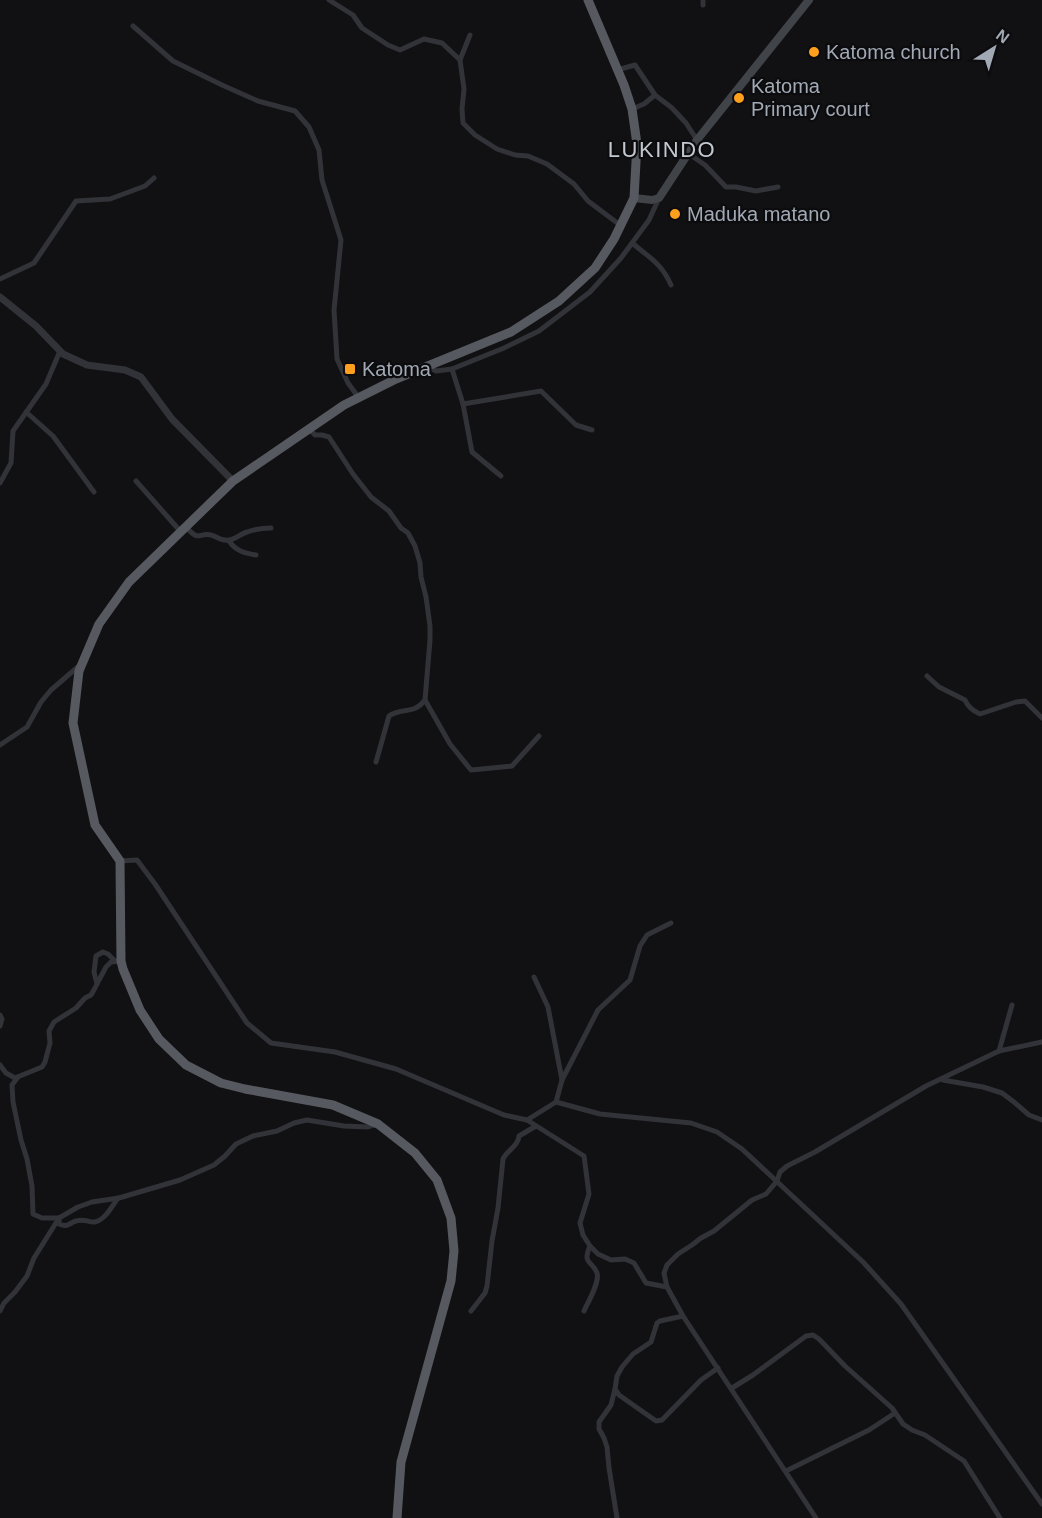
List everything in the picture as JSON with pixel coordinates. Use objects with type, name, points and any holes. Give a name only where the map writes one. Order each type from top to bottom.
[{"type":"highway","points":[[397,1518],[401,1462],[451,1281],[454,1251],[451,1218],[437,1180],[415,1153],[378,1124],[333,1106],[221,1083],[186,1065],[159,1039],[140,1010],[118,961],[120,861],[94,825],[73,723],[79,671],[99,624],[129,582],[234,481],[344,405],[396,379],[511,332],[559,301],[595,268],[614,239],[634,198],[637,144],[632,110],[588,0]]},
{"type":"main road","points":[[634,198],[652,200],[658,198],[697,140],[809,0]]},
{"type":"street","points":[[329,0],[353,15],[362,28],[394,48],[400,50],[424,39],[442,43],[460,60]]},
{"type":"street","points":[[133,26],[173,61],[258,101],[295,111],[309,127],[319,150],[322,180],[341,240],[334,310],[337,359],[358,398]]},
{"type":"street","points":[[470,35],[460,60],[464,89],[463,123],[475,135],[497,149],[515,155],[528,156],[547,164],[574,184],[588,201],[620,225]]},
{"type":"street","points":[[617,70],[635,65],[655,95],[672,108],[697,140]]},
{"type":"street","points":[[632,110],[644,105],[655,95]]},
{"type":"street","points":[[689,154],[705,165],[726,187],[756,191],[778,187]]},
{"type":"street","points":[[0,279],[34,263],[76,201],[110,199],[145,186],[154,178]]},
{"type":"street","points":[[426,367],[436,371],[452,369],[539,331],[590,292],[621,258],[649,220],[658,198]]},
{"type":"street","points":[[632,243],[654,259],[666,274],[671,285]]},
{"type":"street","points":[[0,297],[36,326],[63,354],[87,365],[125,370],[141,377],[172,419],[234,481]]},
{"type":"street","points":[[0,483],[11,463],[13,431],[46,384],[60,351]]},
{"type":"street","points":[[452,369],[463,404],[472,452],[501,476]]},
{"type":"street","points":[[463,404],[541,390],[576,425],[592,430]]},
{"type":"street","points":[[26,412],[53,436],[94,492]]},
{"type":"street","points":[[309,429],[315,435],[329,437],[371,497],[389,511],[408,533],[415,546],[430,626],[425,700],[450,744],[471,770],[512,766],[539,736]]},
{"type":"street","points":[[136,481],[183,530],[195,536],[209,534],[229,541],[248,532],[271,528]]},
{"type":"street","points":[[229,541],[240,552],[256,555]]},
{"type":"street","points":[[0,745],[27,728],[46,695],[82,664]]},
{"type":"street","points":[[927,676],[939,687],[965,700],[974,711],[980,714],[1025,701],[1042,718]]},
{"type":"street","points":[[376,762],[389,716],[395,712],[414,709],[425,700]]},
{"type":"street","points":[[120,861],[137,860],[247,1023],[271,1043],[336,1052],[396,1069],[504,1115],[527,1120],[584,1156],[589,1194],[580,1223],[583,1235],[598,1254],[611,1260],[630,1260],[640,1271],[646,1283],[667,1287]]},
{"type":"street","points":[[527,1120],[556,1102],[562,1080],[598,1010],[630,980],[640,946],[647,935],[671,923]]},
{"type":"street","points":[[97,984],[94,968],[98,954],[105,952],[118,961]]},
{"type":"street","points":[[0,1065],[12,1077],[18,1077],[42,1067],[50,1043],[50,1028],[54,1022],[79,1006],[93,992],[106,967],[111,962],[118,961]]},
{"type":"street","points":[[534,976],[548,1007],[562,1080]]},
{"type":"street","points":[[999,1052],[1012,1005]]},
{"type":"street","points":[[0,1015],[3,1019],[0,1026]]},
{"type":"street","points":[[816,1518],[683,1316],[667,1287],[663,1273],[665,1268],[672,1259],[726,1223],[752,1200],[766,1194],[777,1181],[780,1172],[787,1166],[941,1079],[999,1052],[1042,1042]]},
{"type":"street","points":[[18,1077],[12,1085],[13,1102],[29,1167],[33,1214],[42,1218],[59,1218],[92,1202],[118,1198],[180,1180],[214,1165],[236,1144],[294,1123],[307,1120],[344,1126],[368,1127],[378,1124]]},
{"type":"street","points":[[941,1079],[1002,1093],[1029,1115],[1042,1120]]},
{"type":"street","points":[[556,1102],[600,1114],[691,1123],[717,1132],[742,1149],[868,1267],[901,1304],[1042,1504]]},
{"type":"street","points":[[471,1311],[488,1286],[503,1159],[519,1142],[519,1136],[536,1126]]},
{"type":"street","points":[[59,1218],[59,1224],[65,1226],[86,1219],[96,1221],[118,1198]]},
{"type":"street","points":[[0,1311],[27,1276],[34,1258],[59,1218]]},
{"type":"street","points":[[584,1311],[598,1278],[588,1259],[587,1253],[590,1246]]},
{"type":"street","points":[[617,1518],[607,1448],[599,1429],[599,1422],[611,1404],[616,1376],[622,1367],[633,1354],[651,1342],[657,1323],[683,1316]]},
{"type":"street","points":[[732,1388],[806,1336],[813,1335],[892,1408],[907,1427],[928,1436],[964,1461],[1000,1518]]},
{"type":"street","points":[[615,1389],[619,1395],[656,1421],[662,1420],[701,1380],[718,1368]]},
{"type":"street","points":[[786,1471],[869,1430],[895,1413]]},
{"type":"place","name":"Katoma church","points":[[814,52]]},
{"type":"place","name":"Katoma Primary court","points":[[739,98]]},
{"type":"place","name":"Maduka matano","points":[[675,214]]},
{"type":"place","name":"Katoma","points":[[350,369]]},
{"type":"district","name":"LUKINDO","points":[[662,149]]}]
